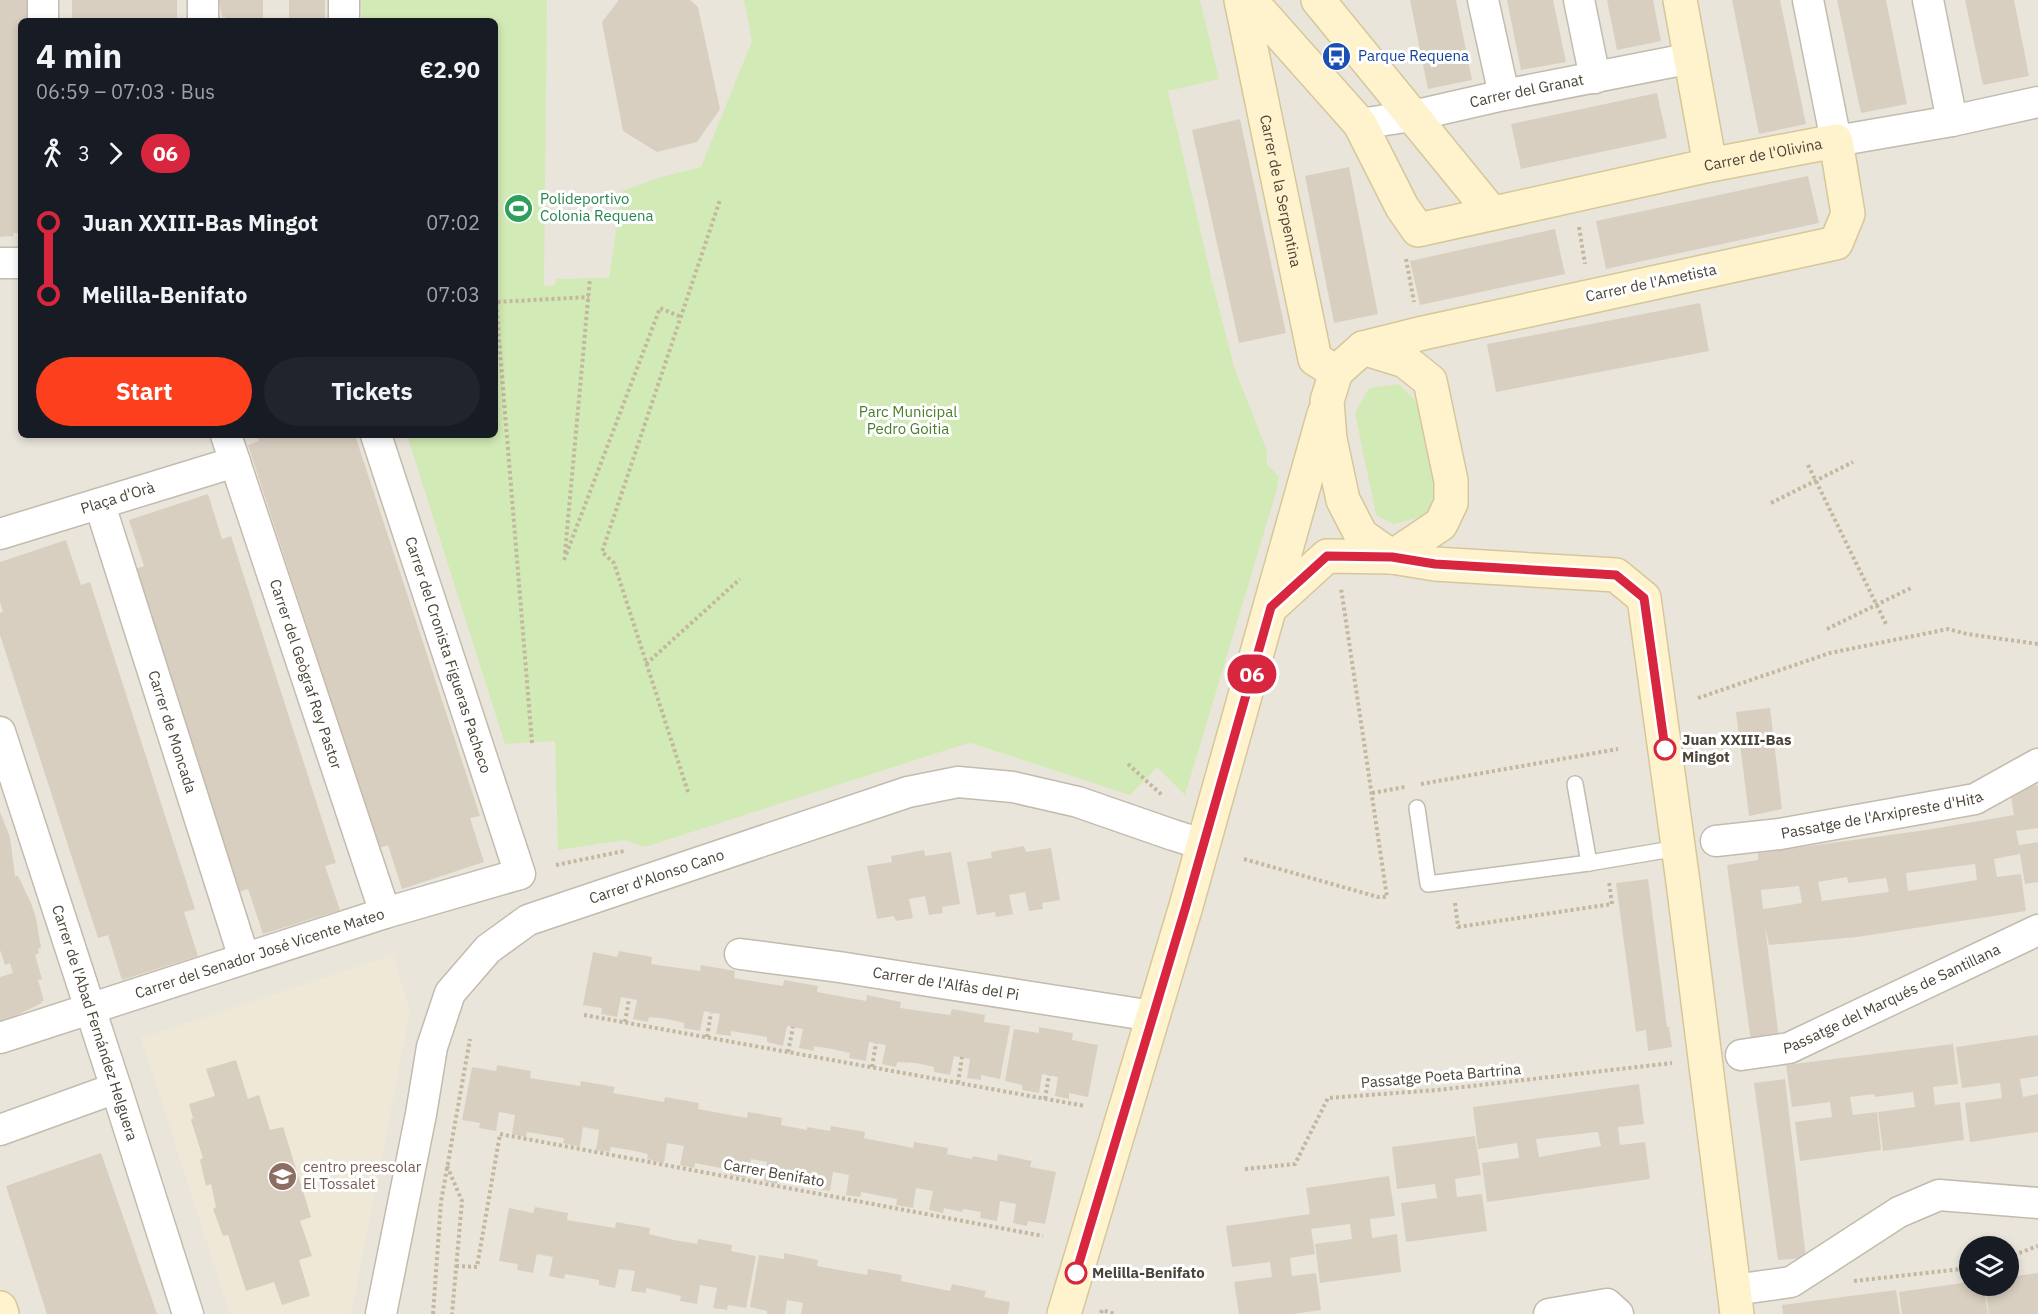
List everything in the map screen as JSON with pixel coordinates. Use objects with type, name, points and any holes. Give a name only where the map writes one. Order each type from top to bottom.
[{"type":"street","points":[[43,0],[43,18]]},
{"type":"street","points":[[203,0],[203,18]]},
{"type":"street","points":[[344,0],[344,18]]},
{"type":"street","name":"Carrer de la Serpentina","points":[[1241,0],[1315,359],[1331,387]]},
{"type":"street","name":"Carrer de l'Olivina","points":[[1250,0],[1360,124],[1402,207],[1418,230],[1710,165],[1952,121],[2038,102]]},
{"type":"street","points":[[1318,0],[1491,212]]},
{"type":"street","points":[[1483,0],[1504,95]]},
{"type":"street","points":[[1579,0],[1595,78]]},
{"type":"street","points":[[1680,0],[1710,165]]},
{"type":"street","points":[[1808,0],[1836,141]]},
{"type":"street","points":[[1928,0],[1952,121]]},
{"type":"street","name":"Carrer del Granat","points":[[1360,124],[1412,116],[1504,95],[1692,58]]},
{"type":"street","name":"Carrer de l'Ametista","points":[[1363,348],[1836,243],[1848,214],[1836,141]]},
{"type":"street","points":[[0,263],[18,263]]},
{"type":"street","points":[[1064,1314],[1271,607],[1331,387],[1363,348],[1405,361],[1430,381],[1451,481],[1451,503],[1442,524],[1392,557]]},
{"type":"street","points":[[1331,387],[1330,439],[1343,500],[1361,535],[1392,557]]},
{"type":"street","name":"Carrer del Cronista Figueras Pacheco","points":[[377,438],[520,874]]},
{"type":"street","name":"Plaça d'Orà","points":[[0,534],[100,505],[230,449]]},
{"type":"street","name":"Carrer del Geògraf Rey Pastor","points":[[230,449],[385,913]]},
{"type":"street","name":"Carrer de Moncada","points":[[100,505],[244,958]]},
{"type":"street","points":[[1271,607],[1327,556],[1392,557],[1435,564],[1616,575],[1644,598],[1736,1302],[1791,1282],[1899,1212],[1939,1195],[2038,1203]]},
{"type":"street","name":"Carrer de l'Abad Fernández Helguera","points":[[0,732],[188,1314]]},
{"type":"street","name":"Passatge de l'Arxipreste d'Hita","points":[[1716,841],[1780,834],[1975,799],[2038,764]]},
{"type":"street","name":"Carrer d'Alonso Cano","points":[[381,1314],[432,1047],[450,993],[488,949],[528,920],[908,792],[958,782],[1013,787],[1078,802],[1202,844]]},
{"type":"street","name":"Carrer del Senador José Vicente Mateo","points":[[0,1038],[89,1007],[385,913],[520,874]]},
{"type":"street","name":"Passatge del Marqués de Santillana","points":[[1741,1055],[1789,1048],[2038,930]]},
{"type":"street","name":"Carrer de l'Alfàs del Pi","points":[[740,954],[839,967],[1153,1016]]},
{"type":"street","points":[[0,1130],[116,1088]]},
{"type":"street","points":[[1549,1314],[1607,1304],[1618,1314]]},
{"type":"street","points":[[0,1308],[2,1314]]},
{"type":"lane","points":[[1575,784],[1588,863]]},
{"type":"lane","points":[[1417,808],[1428,884],[1588,863],[1678,848]]},
{"type":"path","points":[[688,792],[614,563],[602,552],[720,200]]},
{"type":"path","points":[[1578,224],[1587,274]]},
{"type":"path","points":[[1406,258],[1416,310]]},
{"type":"path","points":[[590,278],[564,560],[660,308],[681,317]]},
{"type":"path","points":[[498,302],[589,297]]},
{"type":"path","points":[[498,352],[532,742]]},
{"type":"path","points":[[1771,503],[1853,462]]},
{"type":"path","points":[[1808,465],[1886,624]]},
{"type":"path","points":[[646,663],[740,579]]},
{"type":"path","points":[[1244,859],[1378,897],[1387,897],[1341,587]]},
{"type":"path","points":[[1827,629],[1913,587]]},
{"type":"path","points":[[1698,698],[1830,653],[1948,628],[2038,644]]},
{"type":"path","points":[[1372,793],[1618,749]]},
{"type":"path","points":[[1128,764],[1168,800]]},
{"type":"path","points":[[556,865],[624,851]]},
{"type":"path","points":[[1454,896],[1458,927],[1612,904],[1609,879]]},
{"type":"path","points":[[625,1022],[629,999]]},
{"type":"path","points":[[707,1038],[711,1013]]},
{"type":"path","points":[[584,1015],[1085,1106]]},
{"type":"path","points":[[788,1052],[793,1027]]},
{"type":"path","points":[[433,1314],[441,1202],[471,1040],[467,1032]]},
{"type":"path","points":[[872,1067],[876,1043]]},
{"type":"path","points":[[958,1083],[962,1057]]},
{"type":"path","name":"Passatge Poeta Bartrina","points":[[1245,1169],[1295,1164],[1328,1098],[1437,1090],[1679,1062]]},
{"type":"path","points":[[1045,1099],[1049,1075]]},
{"type":"path","name":"Carrer Benifato","points":[[456,1266],[477,1266],[500,1134],[1043,1236]]},
{"type":"path","points":[[447,1165],[462,1202],[452,1314]]},
{"type":"path","points":[[2019,1253],[2038,1246]]},
{"type":"path","points":[[1852,1281],[1959,1269]]},
{"type":"path","points":[[1101,1314],[1102,1310],[1115,1314]]},
{"type":"shaded area","points":[[0,0],[2038,0],[2038,1314],[0,1314]]},
{"type":"shaded area","name":"centro preescolar El Tossalet","points":[[393,955],[410,1012],[351,1314],[230,1314],[141,1038]]},
{"type":"green space","name":"Parc Municipal Pedro Goitia","points":[[361,0],[547,0],[544,286],[555,285],[556,279],[609,278],[622,191],[661,177],[701,167],[752,41],[744,0],[1200,0],[1219,79],[1168,91],[1234,367],[1267,451],[1267,465],[1279,476],[1185,795],[1157,767],[1130,795],[971,743],[645,847],[624,840],[558,850],[555,741],[505,744],[408,438],[498,438],[498,18],[362,18]]},
{"type":"green space","points":[[1399,384],[1416,401],[1437,497],[1424,516],[1393,524],[1376,515],[1355,413],[1369,388]]},
{"type":"building","points":[[0,0],[32,0],[27,18],[18,18],[18,233],[13,233],[14,236],[0,237]]},
{"type":"building","points":[[72,0],[177,0],[177,18],[72,18]]},
{"type":"building","points":[[219,0],[263,0],[263,18],[222,17]]},
{"type":"building","points":[[289,0],[325,0],[325,18],[289,18]]},
{"type":"building","points":[[619,0],[690,0],[698,7],[720,109],[697,142],[657,152],[623,131],[602,22]]},
{"type":"building","points":[[1410,0],[1456,0],[1472,80],[1428,89]]},
{"type":"building","points":[[1507,0],[1553,0],[1566,62],[1521,70]]},
{"type":"building","points":[[1607,0],[1653,0],[1661,41],[1617,50]]},
{"type":"building","points":[[1732,0],[1780,0],[1806,124],[1759,134]]},
{"type":"building","points":[[1837,0],[1886,0],[1907,104],[1861,113]]},
{"type":"building","points":[[1965,0],[2014,0],[2029,76],[1983,85]]},
{"type":"building","points":[[1657,93],[1667,138],[1521,169],[1511,124]]},
{"type":"building","points":[[1240,119],[1286,333],[1239,343],[1192,130]]},
{"type":"building","points":[[1349,167],[1378,314],[1334,323],[1305,176]]},
{"type":"building","points":[[1808,176],[1819,223],[1606,269],[1596,221]]},
{"type":"building","points":[[1555,229],[1565,274],[1420,305],[1410,261]]},
{"type":"building","points":[[1700,303],[1709,351],[1496,392],[1487,344]]},
{"type":"building","points":[[258,438],[356,438],[480,816],[470,818],[484,862],[402,889],[388,845],[379,848],[248,445],[259,441]]},
{"type":"building","points":[[208,494],[222,539],[231,536],[336,863],[325,866],[340,910],[263,934],[248,889],[239,892],[135,569],[144,566],[129,520]]},
{"type":"building","points":[[66,540],[81,585],[90,582],[195,909],[184,912],[198,956],[122,980],[108,935],[98,938],[0,635],[0,613],[3,612],[0,602],[0,562]]},
{"type":"building","points":[[1770,708],[1782,809],[1749,816],[1736,712]]},
{"type":"building","points":[[2038,785],[2038,828],[2016,831],[2019,845],[2038,842],[2038,882],[2025,884],[2020,854],[1994,859],[1997,877],[2021,874],[2026,911],[1857,937],[1769,945],[1765,926],[1779,1039],[1751,1042],[1727,865],[1758,860],[1758,853],[1926,830],[2014,815],[2010,789]],"holes":[[[1975,864],[1977,880],[1908,891],[1906,873]],[[1847,877],[1848,883],[1886,878],[1889,892],[1822,901],[1818,882]],[[1799,886],[1802,903],[1763,909],[1761,890]]]},
{"type":"building","points":[[0,812],[10,837],[15,876],[18,876],[36,918],[41,948],[35,955],[42,979],[38,980],[44,1001],[0,1021],[0,977],[13,973],[10,963],[5,965],[0,950]]},
{"type":"building","points":[[1024,846],[1026,852],[1051,848],[1060,900],[1042,903],[1043,909],[1029,911],[1025,892],[1009,895],[1013,914],[996,917],[995,912],[977,915],[967,862],[992,858],[991,852]]},
{"type":"building","points":[[924,850],[925,856],[951,852],[960,904],[942,907],[943,913],[929,915],[925,896],[909,899],[913,918],[896,921],[894,916],[877,919],[867,866],[892,862],[891,856]]},
{"type":"building","points":[[1648,879],[1667,1027],[1669,1027],[1672,1047],[1648,1051],[1646,1030],[1636,1032],[1616,883]]},
{"type":"building","points":[[619,951],[652,957],[651,964],[700,971],[701,965],[735,971],[734,978],[783,986],[784,980],[818,986],[817,992],[866,1001],[867,995],[901,1002],[900,1008],[950,1015],[952,1009],[985,1015],[984,1022],[1010,1026],[1000,1079],[981,1075],[981,1080],[967,1078],[970,1059],[954,1056],[950,1075],[934,1072],[934,1067],[916,1063],[897,1062],[896,1067],[882,1064],[886,1045],[869,1042],[866,1061],[849,1058],[850,1053],[832,1049],[814,1046],[814,1051],[799,1048],[803,1029],[787,1026],[783,1046],[767,1042],[767,1037],[731,1031],[731,1036],[716,1034],[720,1014],[704,1011],[700,1031],[684,1028],[684,1023],[667,1019],[649,1017],[648,1022],[633,1019],[637,1000],[621,997],[617,1017],[601,1014],[602,1008],[583,1005],[593,952],[617,957]]},
{"type":"building","points":[[1039,1027],[1073,1033],[1072,1040],[1098,1045],[1088,1097],[1069,1093],[1069,1099],[1055,1096],[1058,1077],[1042,1074],[1039,1093],[1022,1090],[1022,1085],[1005,1081],[1014,1029],[1039,1033]]},
{"type":"building","points":[[2038,1035],[2038,1076],[2020,1079],[2023,1097],[2038,1094],[2038,1132],[1970,1142],[1965,1103],[2002,1098],[2000,1083],[1962,1088],[1956,1047]]},
{"type":"building","points":[[1953,1044],[1958,1084],[1933,1087],[1935,1105],[1960,1102],[1964,1140],[1883,1151],[1878,1112],[1915,1107],[1913,1092],[1875,1097],[1874,1094],[1850,1097],[1853,1115],[1877,1112],[1881,1150],[1800,1161],[1795,1122],[1832,1117],[1830,1102],[1792,1107],[1786,1065]]},
{"type":"building","points":[[236,1060],[248,1099],[259,1095],[270,1130],[283,1127],[311,1217],[300,1221],[312,1256],[299,1260],[310,1296],[282,1305],[274,1282],[246,1291],[228,1235],[223,1236],[213,1209],[216,1207],[211,1184],[206,1186],[200,1160],[203,1158],[191,1120],[193,1118],[189,1104],[215,1096],[206,1069]]},
{"type":"building","points":[[497,1065],[531,1071],[530,1078],[580,1086],[581,1081],[615,1087],[613,1093],[664,1102],[665,1097],[699,1103],[698,1109],[747,1118],[748,1112],[782,1118],[781,1125],[807,1130],[807,1127],[830,1131],[831,1126],[865,1132],[864,1138],[913,1148],[914,1142],[948,1148],[947,1154],[972,1159],[973,1156],[997,1161],[998,1154],[1032,1161],[1030,1167],[1056,1172],[1045,1224],[1028,1221],[1027,1226],[1013,1223],[1016,1204],[1000,1201],[997,1221],[980,1218],[981,1212],[963,1209],[962,1212],[944,1208],[943,1213],[929,1210],[933,1191],[916,1188],[913,1208],[896,1205],[897,1199],[861,1192],[860,1197],[846,1195],[849,1175],[833,1172],[830,1191],[813,1188],[814,1183],[797,1180],[797,1182],[778,1179],[777,1184],[764,1181],[767,1162],[751,1159],[747,1178],[730,1175],[731,1170],[695,1163],[694,1168],[680,1165],[684,1146],[667,1143],[664,1163],[647,1159],[648,1154],[630,1150],[611,1147],[610,1152],[596,1150],[599,1130],[583,1127],[580,1147],[563,1143],[564,1138],[527,1132],[526,1137],[512,1134],[515,1115],[499,1112],[496,1131],[479,1128],[480,1123],[462,1120],[472,1067],[496,1071]]},
{"type":"building","points":[[1785,1079],[1806,1258],[1778,1260],[1754,1083]]},
{"type":"building","points":[[1639,1084],[1644,1124],[1618,1127],[1620,1145],[1645,1142],[1650,1179],[1487,1202],[1482,1163],[1519,1158],[1517,1143],[1478,1149],[1473,1107]],"holes":[[[1598,1132],[1601,1146],[1539,1157],[1536,1139]]]},
{"type":"building","points":[[1475,1136],[1481,1175],[1455,1179],[1457,1197],[1482,1194],[1487,1231],[1406,1242],[1401,1203],[1437,1198],[1435,1184],[1397,1189],[1392,1147]]},
{"type":"building","points":[[101,1153],[157,1314],[47,1314],[6,1186]]},
{"type":"building","points":[[1389,1176],[1395,1216],[1370,1219],[1372,1238],[1397,1234],[1401,1272],[1320,1283],[1315,1244],[1352,1239],[1350,1224],[1311,1229],[1315,1254],[1290,1258],[1292,1276],[1316,1273],[1321,1310],[1293,1314],[1239,1314],[1234,1282],[1272,1277],[1270,1262],[1232,1267],[1226,1226],[1310,1214],[1306,1188]]},
{"type":"building","points":[[535,1207],[568,1213],[567,1220],[615,1228],[616,1222],[650,1228],[649,1234],[697,1244],[698,1239],[732,1245],[731,1251],[756,1256],[746,1308],[728,1305],[727,1310],[713,1308],[717,1288],[700,1285],[697,1304],[680,1301],[681,1296],[646,1288],[646,1293],[631,1291],[635,1271],[619,1269],[615,1288],[599,1285],[599,1280],[565,1274],[564,1279],[549,1276],[553,1257],[537,1254],[533,1273],[517,1270],[518,1264],[499,1261],[509,1208],[533,1213]]},
{"type":"building","points":[[784,1253],[818,1260],[817,1266],[867,1275],[868,1269],[902,1275],[901,1281],[950,1291],[952,1284],[986,1291],[984,1297],[1010,1302],[1008,1314],[801,1314],[803,1303],[787,1300],[785,1314],[767,1314],[767,1311],[750,1307],[759,1255],[784,1259]]},
{"type":"building","points":[[2038,1273],[2038,1314],[1989,1314],[1986,1296],[2019,1296],[2019,1276]]},
{"type":"building","points":[[1959,1284],[1959,1296],[1985,1296],[1988,1314],[1902,1314],[1899,1292]]},
{"type":"building","points":[[1896,1290],[1900,1314],[1783,1314],[1782,1305]]},
{"type":"bus line","name":"06","points":[[1076,1273],[1186,906],[1271,607],[1327,556],[1392,557],[1435,564],[1616,575],[1644,598],[1665,749]]},
{"type":"place","name":"Parque Requena","points":[[1337,56]]},
{"type":"place","name":"Polideportivo Colonia Requena","points":[[519,208]]},
{"type":"place","name":"Juan XXIII-Bas Mingot","points":[[1665,749]]},
{"type":"place","name":"centro preescolar El Tossalet","points":[[282,1176]]},
{"type":"place","name":"Melilla-Benifato","points":[[1076,1273]]}]
